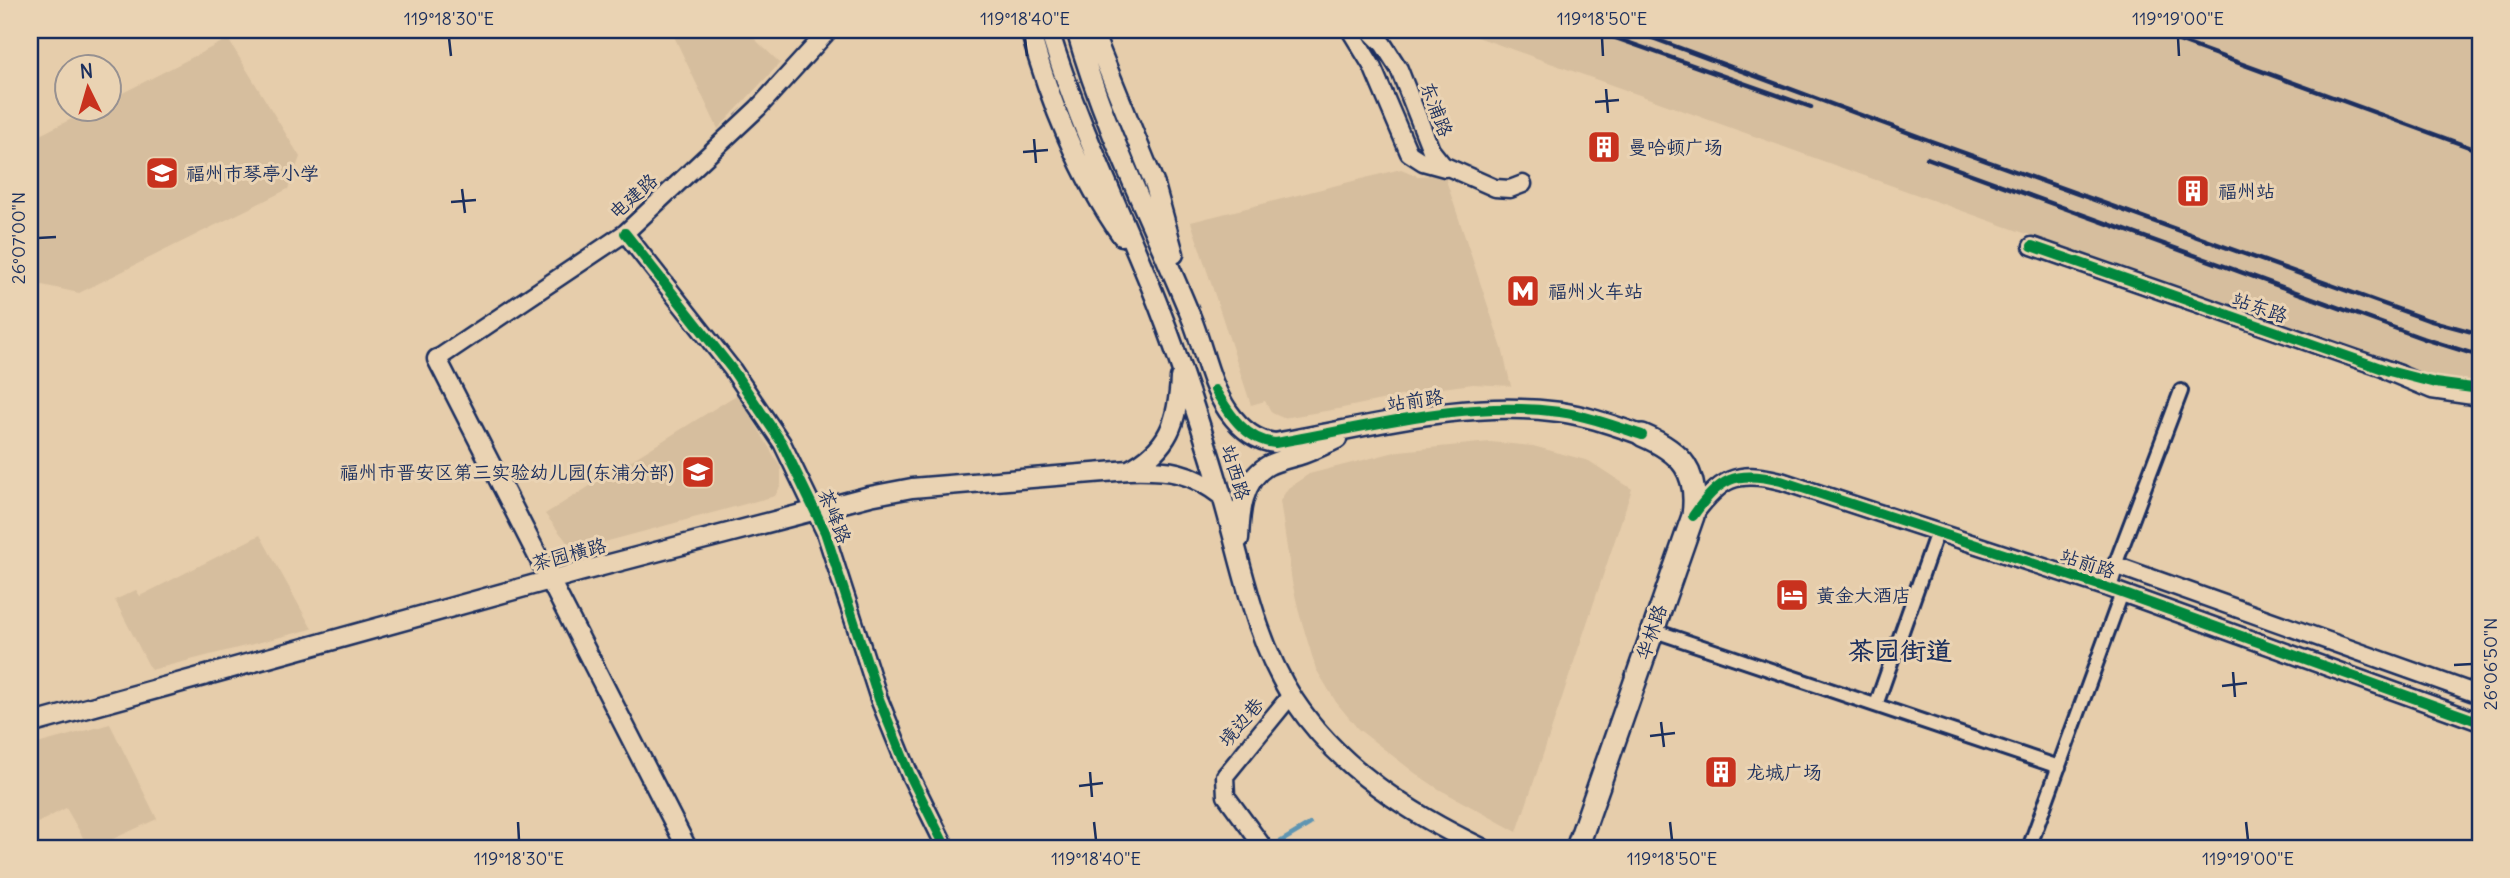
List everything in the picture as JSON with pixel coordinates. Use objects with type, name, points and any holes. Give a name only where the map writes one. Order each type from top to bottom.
[{"type":"main road","points":[[1030,30],[1056,107],[1100,206],[1142,264]]},
{"type":"main road","name":"站西路","points":[[1049,30],[1068,88],[1142,264],[1180,365],[1270,655],[1291,695],[1339,755],[1363,776],[1414,812],[1482,848]]},
{"type":"main road","points":[[1076,30],[1107,120],[1193,321]]},
{"type":"main road","points":[[1092,30],[1155,185],[1193,321]]},
{"type":"main road","name":"站前路","points":[[1193,321],[1215,390],[1238,423],[1263,442],[1275,443],[1447,412],[1541,410],[1582,416],[1642,435]]},
{"type":"main road","points":[[437,359],[687,848]]},
{"type":"main road","points":[[1129,470],[1158,451],[1168,435],[1179,401],[1180,365]]},
{"type":"main road","points":[[2389,371],[2432,389],[2480,396]]},
{"type":"main road","points":[[1237,554],[1245,494],[1252,480],[1265,467],[1303,454],[1366,426]]},
{"type":"main road","name":"华林路","points":[[1577,848],[1651,629],[1693,516],[1694,486],[1687,467],[1671,450],[1642,435]]},
{"type":"main road","name":"茶园横路","points":[[30,724],[551,580],[816,510],[912,488],[1129,470],[1176,472],[1205,483],[1222,496]]},
{"type":"street","name":"电建路","points":[[437,359],[625,233],[758,108],[829,30]]},
{"type":"street","name":"东浦路","points":[[1350,30],[1371,66],[1409,153],[1423,162],[1461,173]]},
{"type":"street","name":"东浦路","points":[[1369,30],[1383,44],[1399,69],[1433,155],[1443,165],[1461,173]]},
{"type":"street","points":[[1461,173],[1495,188],[1510,189],[1523,184]]},
{"type":"street","name":"茶峰路","points":[[625,233],[748,391],[782,443],[816,510],[879,699],[909,773],[946,848]]},
{"type":"street","name":"站东路","points":[[2032,246],[2389,371],[2435,383],[2480,389]]},
{"type":"street","points":[[2115,565],[2181,391]]},
{"type":"street","name":"站前路","points":[[1693,516],[1718,486],[1735,477],[1754,476],[1781,481],[2115,591],[2480,722]]},
{"type":"street","points":[[1876,705],[1937,532]]},
{"type":"street","name":"站前路","points":[[2115,591],[2115,565],[2480,695]]},
{"type":"street","points":[[2029,848],[2059,767],[2115,591]]},
{"type":"street","points":[[1651,629],[2059,767]]},
{"type":"street","name":"境边巷","points":[[1262,845],[1226,796],[1225,776],[1291,695]]},
{"type":"shaded area","points":[[671,30],[745,30],[780,63],[718,129]]},
{"type":"shaded area","name":"福州站","points":[[1458,30],[2469,30],[2480,34],[2480,383],[2420,375]]},
{"type":"shaded area","name":"福州市琴亭小学","points":[[228,39],[300,157],[288,189],[79,293],[33,283],[30,278],[30,140],[65,122],[122,122],[122,93]]},
{"type":"shaded area","points":[[1401,169],[1418,176],[1444,174],[1502,348],[1511,386],[1473,384],[1434,389],[1283,418],[1272,413],[1265,401],[1251,405],[1191,222]]},
{"type":"shaded area","name":"福州市晋安区第三实验幼儿园(东浦分部)","points":[[738,394],[781,468],[781,485],[775,496],[586,547],[567,542],[545,514]]},
{"type":"shaded area","points":[[1490,442],[1533,446],[1589,461],[1632,489],[1517,832],[1415,773],[1358,729],[1336,702],[1316,669],[1300,616],[1280,501],[1288,488],[1309,474],[1399,451]]},
{"type":"shaded area","points":[[260,535],[312,629],[151,670],[115,600],[136,590],[140,596]]},
{"type":"shaded area","points":[[110,724],[157,819],[93,848],[89,848],[66,808],[30,827],[30,746]]},
{"type":"waterway","points":[[1270,848],[1310,824]]},
{"type":"railway","points":[[1593,30],[1811,107]]},
{"type":"railway","points":[[1631,30],[2428,320],[2480,334]]},
{"type":"railway","points":[[2149,30],[2480,151]]},
{"type":"railway","points":[[1927,158],[2422,338],[2480,356]]},
{"type":"cycle path","points":[[625,233],[732,369],[782,443],[825,532],[879,699],[909,773],[946,848]]},
{"type":"cycle path","points":[[2032,246],[2389,371],[2435,383],[2480,389]]},
{"type":"cycle path","points":[[1215,390],[1239,424],[1255,437],[1275,443],[1417,417],[1488,409],[1560,412],[1642,435]]},
{"type":"cycle path","points":[[1693,516],[1711,493],[1730,480],[1752,476],[1781,481],[2108,588],[2480,722]]},
{"type":"place","name":"曼哈顿广场","points":[[1604,147]]},
{"type":"place","name":"福州市琴亭小学","points":[[162,173]]},
{"type":"place","name":"福州站","points":[[2193,191]]},
{"type":"place","name":"福州火车站","points":[[1523,291]]},
{"type":"place","name":"福州市晋安区第三实验幼儿园(东浦分部)","points":[[698,472]]},
{"type":"place","name":"黄金大酒店","points":[[1792,595]]},
{"type":"place","name":"龙城广场","points":[[1721,772]]},
{"type":"district","name":"茶园街道","points":[[1900,650]]}]
